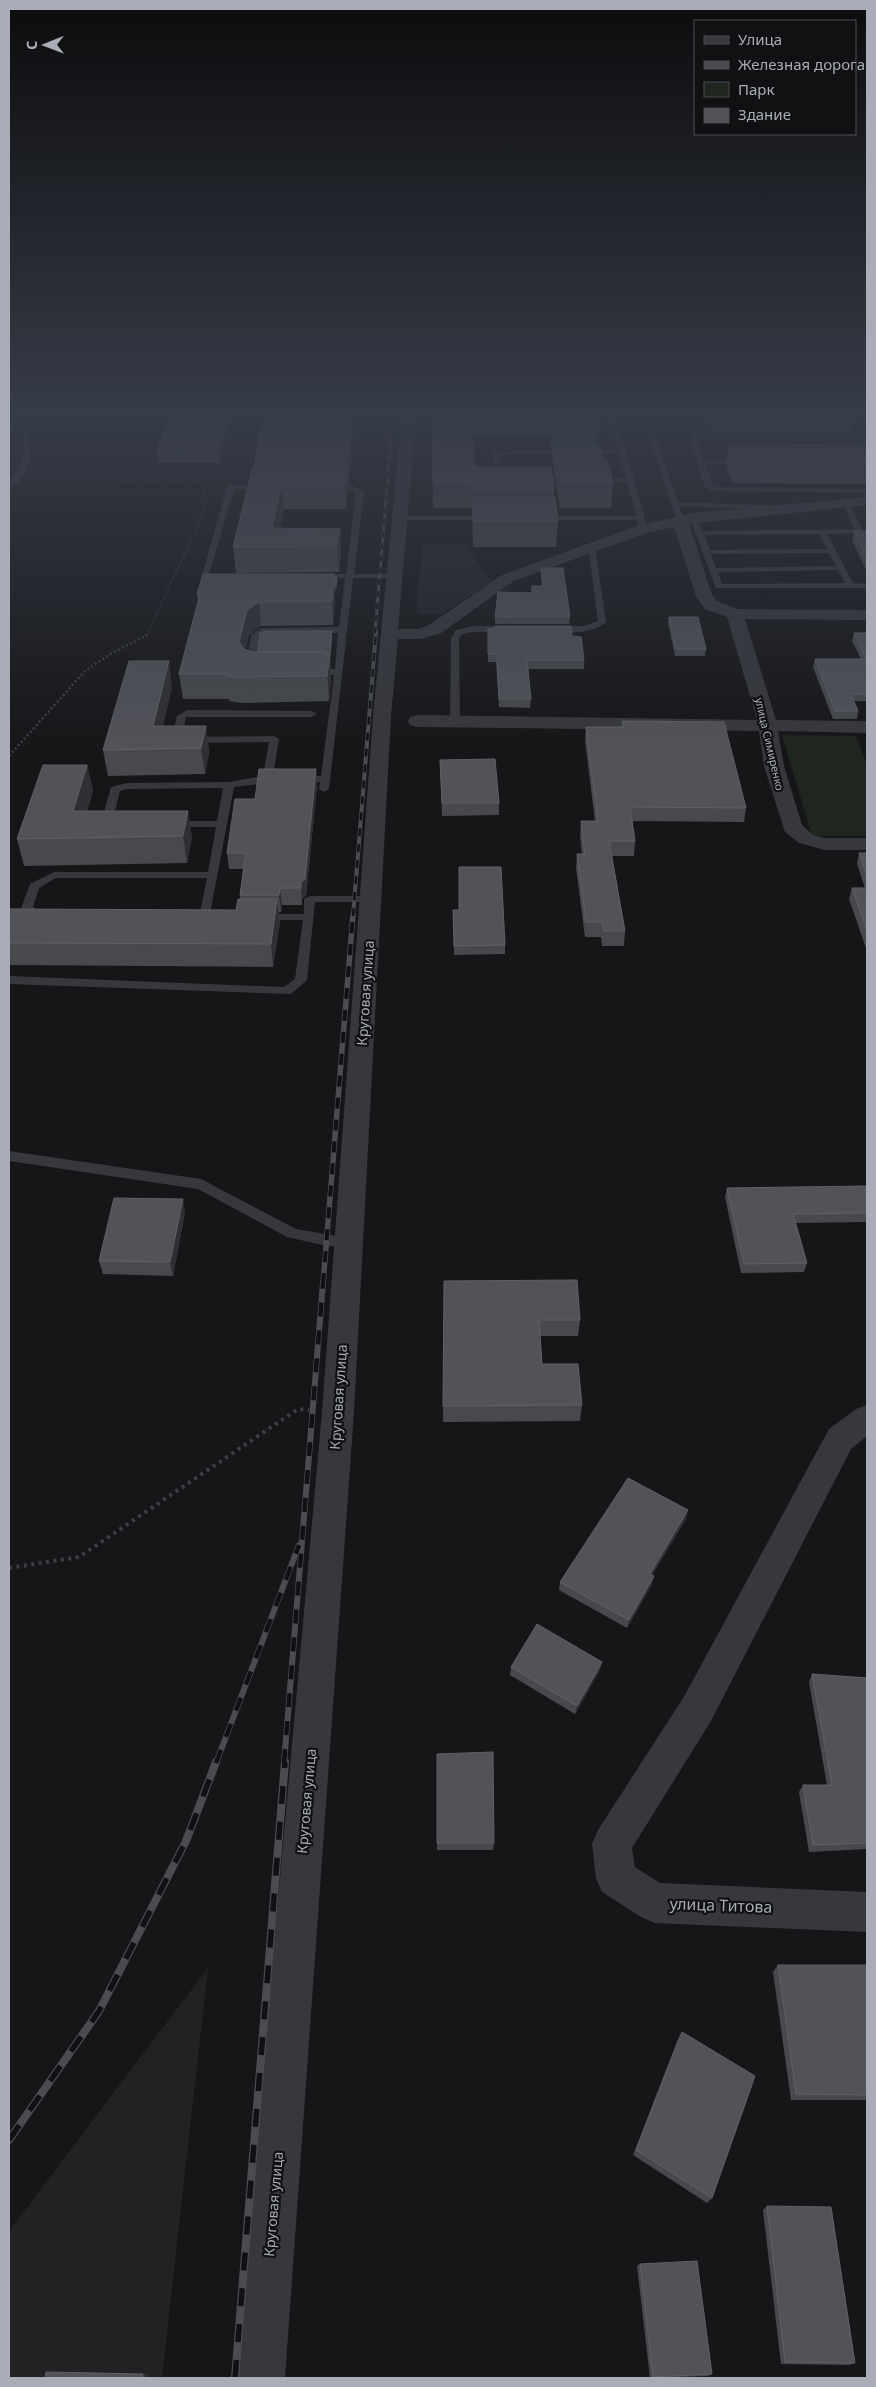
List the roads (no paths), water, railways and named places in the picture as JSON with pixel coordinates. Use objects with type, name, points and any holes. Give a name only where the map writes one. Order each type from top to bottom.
[{"type":"street","name":"Круговая улица","points":[[260,2378],[338,1412],[389,634],[399,526]]},
{"type":"street","points":[[389,634],[421,634],[434,628],[508,578],[591,547],[635,526]]},
{"type":"street","points":[[689,526],[704,596],[711,605],[735,614],[867,615]]},
{"type":"street","name":"улица Симиренко","points":[[735,614],[768,726],[774,766],[792,828],[806,839],[825,844],[867,844]]},
{"type":"street","points":[[417,721],[867,727]]},
{"type":"street","name":"улица Титова","points":[[867,1418],[840,1439],[698,1708],[612,1844],[616,1878],[655,1902],[867,1912]]},
{"type":"lane","points":[[219,526],[204,577],[224,577]]},
{"type":"lane","points":[[128,824],[118,824],[107,819],[115,789],[128,786],[229,786],[268,779],[324,784],[356,526]]},
{"type":"lane","points":[[694,526],[700,533],[719,586],[867,586]]},
{"type":"lane","points":[[700,533],[860,531],[858,526]]},
{"type":"lane","points":[[822,532],[850,585]]},
{"type":"lane","points":[[542,629],[594,628],[602,622],[591,547]]},
{"type":"lane","points":[[706,552],[832,551]]},
{"type":"lane","points":[[713,570],[841,568]]},
{"type":"lane","points":[[312,576],[394,576]]},
{"type":"lane","points":[[338,594],[348,594]]},
{"type":"lane","points":[[455,721],[456,638],[459,632],[473,629],[513,629]]},
{"type":"lane","points":[[255,672],[248,667],[255,635],[258,632],[264,630],[343,630]]},
{"type":"lane","points":[[302,672],[339,672]]},
{"type":"lane","points":[[268,779],[274,739],[183,740],[177,737],[182,716],[187,713],[312,714]]},
{"type":"lane","points":[[205,917],[229,786]]},
{"type":"lane","points":[[165,824],[222,824]]},
{"type":"lane","points":[[60,917],[40,917],[27,908],[34,886],[54,875],[213,875]]},
{"type":"lane","points":[[9,980],[287,991],[301,980],[310,899],[371,899]]},
{"type":"lane","points":[[252,917],[309,917]]},
{"type":"lane","points":[[9,1156],[201,1184],[292,1233],[327,1241],[349,1243]]},
{"type":"railway","points":[[375,633],[384,526]]},
{"type":"railway","points":[[353,916],[376,632]]},
{"type":"railway","points":[[323,1284],[353,915]]},
{"type":"railway","points":[[284,1763],[323,1283]]},
{"type":"railway","points":[[216,1763],[299,1545]]},
{"type":"railway","points":[[9,2140],[99,2011],[186,1841],[216,1762]]},
{"type":"railway","points":[[235,2378],[285,1762]]}]
